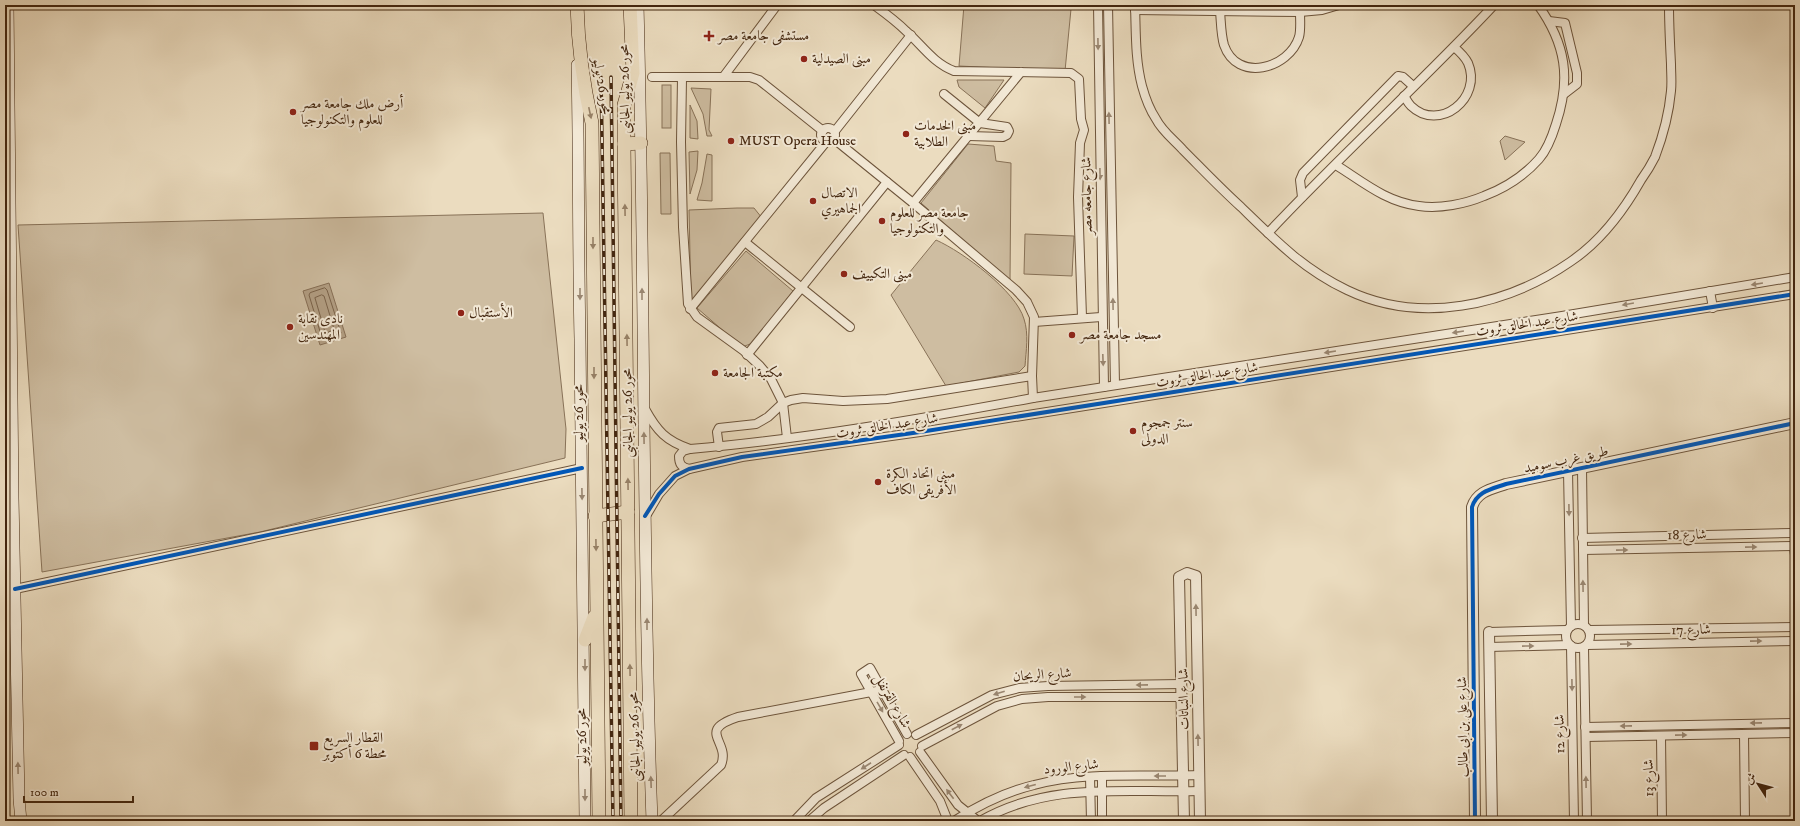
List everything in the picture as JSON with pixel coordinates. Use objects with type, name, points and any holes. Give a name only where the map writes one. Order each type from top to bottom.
[{"type":"highway","name":"محور 26 يوليو","points":[[577,5],[577,31],[582,78],[592,123],[586,180],[595,516],[599,821]]},
{"type":"highway","name":"محور 26 يوليو","points":[[630,5],[633,73],[624,105],[624,144],[631,821]]},
{"type":"highway","points":[[624,144],[641,143]]},
{"type":"highway","points":[[595,516],[628,512]]},
{"type":"highway","points":[[585,640],[596,610]]},
{"type":"main road","points":[[8,5],[9,500],[15,589],[18,777],[21,821]]},
{"type":"main road","name":"محور 26 يوليو الجانبى","points":[[638,5],[647,660],[652,821]]},
{"type":"main road","points":[[585,821],[585,640],[582,468],[586,180]]},
{"type":"street","points":[[724,76],[777,5]]},
{"type":"street","points":[[874,5],[911,35],[935,61],[954,71],[1071,73],[1079,79],[1081,119],[1084,130],[1080,143],[1078,197],[1082,318]]},
{"type":"street","name":"شارع جامعه مصر","points":[[1098,5],[1101,317],[1104,387]]},
{"type":"street","name":"شارع جامعه مصر","points":[[1108,5],[1115,385]]},
{"type":"street","points":[[1339,5],[1322,10],[1300,12],[1235,8],[1220,11],[1135,7],[1135,42],[1142,87],[1156,120],[1215,183],[1305,266],[1330,282],[1349,291],[1395,305],[1426,309],[1486,302],[1508,295],[1537,282],[1572,261],[1599,236],[1630,200],[1654,158],[1666,124],[1672,89],[1669,5]]},
{"type":"street","points":[[1268,233],[1494,5]]},
{"type":"street","points":[[1336,165],[1370,189],[1402,202],[1420,206],[1447,206],[1473,200],[1498,190],[1519,178],[1539,159],[1547,147],[1562,105],[1564,94],[1566,74],[1561,50],[1549,21],[1538,5]]},
{"type":"street","points":[[1220,11],[1224,45],[1230,55],[1247,68],[1271,67],[1295,45],[1300,36],[1300,12]]},
{"type":"street","points":[[1549,21],[1565,23],[1578,73],[1577,84],[1564,94]]},
{"type":"street","points":[[690,309],[832,138],[911,35]]},
{"type":"street","points":[[1404,96],[1412,106],[1423,113],[1436,115],[1449,112],[1460,105],[1468,94],[1471,82],[1470,71],[1465,57],[1454,47]]},
{"type":"street","points":[[913,203],[1022,72]]},
{"type":"street","points":[[652,77],[682,78],[724,76],[750,77],[760,80],[822,131]]},
{"type":"street","points":[[1302,197],[1300,180],[1303,173],[1398,76],[1403,77],[1413,86]]},
{"type":"street","points":[[682,78],[681,142],[683,227],[687,299],[690,309],[696,317],[747,355],[760,366],[771,379],[783,402],[787,438]]},
{"type":"street","points":[[944,94],[980,123],[1007,127],[1009,131],[1007,135],[1003,137],[969,136]]},
{"type":"street","points":[[822,131],[827,128],[832,138],[913,203],[1016,290],[1030,307],[1034,322],[1032,376],[1033,398]]},
{"type":"street","points":[[822,131],[821,136],[832,138]]},
{"type":"street","points":[[747,355],[887,182]]},
{"type":"street","points":[[746,242],[850,327]]},
{"type":"street","name":"شارع عبد الخالق ثروت","points":[[643,407],[656,428],[663,435],[680,446],[690,449],[719,447],[787,438],[1115,385],[1562,316],[1795,277]]},
{"type":"street","points":[[1710,291],[1713,308]]},
{"type":"street","name":"شارع عبد الخالق ثروت","points":[[645,516],[666,484],[675,476],[689,469],[742,457],[912,433],[1552,331],[1713,308],[1795,294]]},
{"type":"street","points":[[1034,322],[1101,317]]},
{"type":"street","points":[[719,447],[717,432],[719,428],[756,424],[768,417],[783,402],[803,398],[843,401],[887,399],[1032,376]]},
{"type":"street","name":"طريق غرب سوميد","points":[[1473,632],[1472,507],[1477,496],[1485,491],[1506,484],[1795,423]]},
{"type":"street","points":[[689,469],[682,467],[678,462],[679,456],[683,451],[690,449]]},
{"type":"street","points":[[15,589],[582,468]]},
{"type":"street","points":[[1489,647],[1571,645],[1578,648],[1586,646],[1591,636],[1587,627],[1582,550],[1582,468]]},
{"type":"street","points":[[1568,471],[1569,628],[1566,639],[1571,645]]},
{"type":"street","points":[[1793,532],[1789,541],[1794,549]]},
{"type":"street","name":"شارع 18","points":[[1582,538],[1793,532]]},
{"type":"street","name":"شارع 18","points":[[1582,550],[1794,549]]},
{"type":"street","name":"شارع النباتات","points":[[1184,821],[1179,577],[1187,573],[1196,576],[1200,821]]},
{"type":"street","points":[[1489,632],[1569,628],[1576,624],[1587,627]]},
{"type":"street","name":"شارع 17","points":[[1587,627],[1795,626]]},
{"type":"street","name":"شارع على بن ابى طالب","points":[[1473,632],[1475,821]]},
{"type":"street","name":"شارع على بن ابى طالب","points":[[1489,632],[1492,821]]},
{"type":"street","name":"شارع 17","points":[[1586,646],[1795,641]]},
{"type":"street","name":"شارع 12","points":[[1571,645],[1574,821]]},
{"type":"street","name":"شارع 12","points":[[1586,646],[1585,727],[1587,821]]},
{"type":"street","name":"شارع القرنفل","points":[[899,743],[861,674],[870,668],[907,734]]},
{"type":"street","name":"شارع الريحان","points":[[916,735],[992,695],[1027,686],[1181,684]]},
{"type":"street","points":[[1048,686],[1048,697]]},
{"type":"street","points":[[661,821],[721,765],[723,750],[715,736],[716,731],[721,725],[738,717],[882,690]]},
{"type":"street","name":"شارع الريحان","points":[[921,749],[997,706],[1022,699],[1048,697],[1181,697]]},
{"type":"street","points":[[1585,727],[1795,723]]},
{"type":"street","points":[[1586,737],[1795,733]]},
{"type":"street","points":[[794,821],[816,798],[899,743],[907,734],[916,735],[921,740],[921,749],[958,805],[966,813],[979,821]]},
{"type":"street","points":[[1744,734],[1746,821]]},
{"type":"street","name":"شارع 13","points":[[1661,736],[1662,821]]},
{"type":"street","points":[[899,743],[900,751],[907,756],[940,801],[948,821]]},
{"type":"street","points":[[809,821],[824,808],[907,756],[916,756],[921,749]]},
{"type":"street","name":"شارع الورود","points":[[954,821],[999,796],[1017,789],[1051,781],[1102,776],[1199,775]]},
{"type":"street","points":[[1102,776],[1102,821]]},
{"type":"street","points":[[1090,778],[1091,821]]},
{"type":"street","name":"شارع الورود","points":[[979,821],[1025,801],[1091,790],[1200,791]]},
{"type":"shaded area","points":[[964,5],[1071,9],[1065,71],[959,66]]},
{"type":"shaded area","points":[[957,80],[1004,80],[985,108],[959,87]]},
{"type":"shaded area","points":[[662,85],[671,85],[671,128],[662,128]]},
{"type":"shaded area","points":[[691,88],[711,89],[709,130],[712,136],[707,136],[703,114]]},
{"type":"shaded area","points":[[690,105],[697,121],[698,139],[690,138]]},
{"type":"shaded area","points":[[1505,136],[1525,142],[1505,160],[1500,141]]},
{"type":"shaded area","points":[[968,144],[994,146],[996,161],[1011,163],[1010,282],[921,203]]},
{"type":"shaded area","points":[[698,151],[697,170],[690,194],[689,152]]},
{"type":"shaded area","points":[[660,153],[670,153],[671,214],[661,214]]},
{"type":"shaded area","points":[[707,154],[712,155],[712,201],[697,200],[702,183]]},
{"type":"shaded area","points":[[754,208],[762,218],[693,302],[691,301],[689,210]]},
{"type":"shaded area","name":"نادى نقابة المهندسين","points":[[543,213],[566,429],[565,458],[260,532],[42,572],[18,225]]},
{"type":"shaded area","points":[[1025,234],[1074,236],[1072,276],[1024,274]]},
{"type":"shaded area","points":[[936,240],[960,253],[974,263],[1000,285],[1019,308],[1026,325],[1027,337],[1025,366],[1019,372],[946,386],[891,295]]},
{"type":"shaded area","points":[[746,251],[793,291],[753,343],[742,347],[697,308]]},
{"type":"water","points":[[329,283],[346,337],[320,345],[303,291]]},
{"type":"railway","points":[[601,77],[613,821]]},
{"type":"railway","points":[[611,77],[621,821]]},
{"type":"cycle path","points":[[645,516],[659,494],[675,476],[689,469],[742,457],[920,432],[1795,294]]},
{"type":"cycle path","points":[[1475,821],[1472,507],[1477,497],[1490,489],[1506,484],[1795,423]]},
{"type":"cycle path","points":[[15,589],[582,468]]},
{"type":"place","name":"مستشفى جامعة مصر","points":[[709,36]]},
{"type":"place","name":"مبنى الصيدلية","points":[[804,59]]},
{"type":"place","name":"أرض ملك جامعة مصر للعلوم والتكنولوجيا","points":[[293,112]]},
{"type":"place","name":"مبنى الخدمات الطلابية","points":[[906,134]]},
{"type":"place","name":"MUST Opera House","points":[[731,141]]},
{"type":"place","name":"الاتصال الجماهيري","points":[[813,201]]},
{"type":"place","name":"جامعة مصر للعلوم والتكنولوجيا","points":[[882,221]]},
{"type":"place","name":"مبنى التكييف","points":[[844,274]]},
{"type":"place","name":"الأستقبال","points":[[461,313]]},
{"type":"place","name":"نادى نقابة المهندسين","points":[[290,327]]},
{"type":"place","name":"مسجد جامعة مصر","points":[[1072,335]]},
{"type":"place","name":"مكتبة الجامعة","points":[[715,373]]},
{"type":"place","name":"سنتر جمجوم الدولى","points":[[1133,431]]},
{"type":"place","name":"مبنى اتحاد الكرة الأفريقى الكاف","points":[[878,482]]},
{"type":"place","name":"القطار السريع محطة 6 أكتوبر","points":[[314,746]]}]
